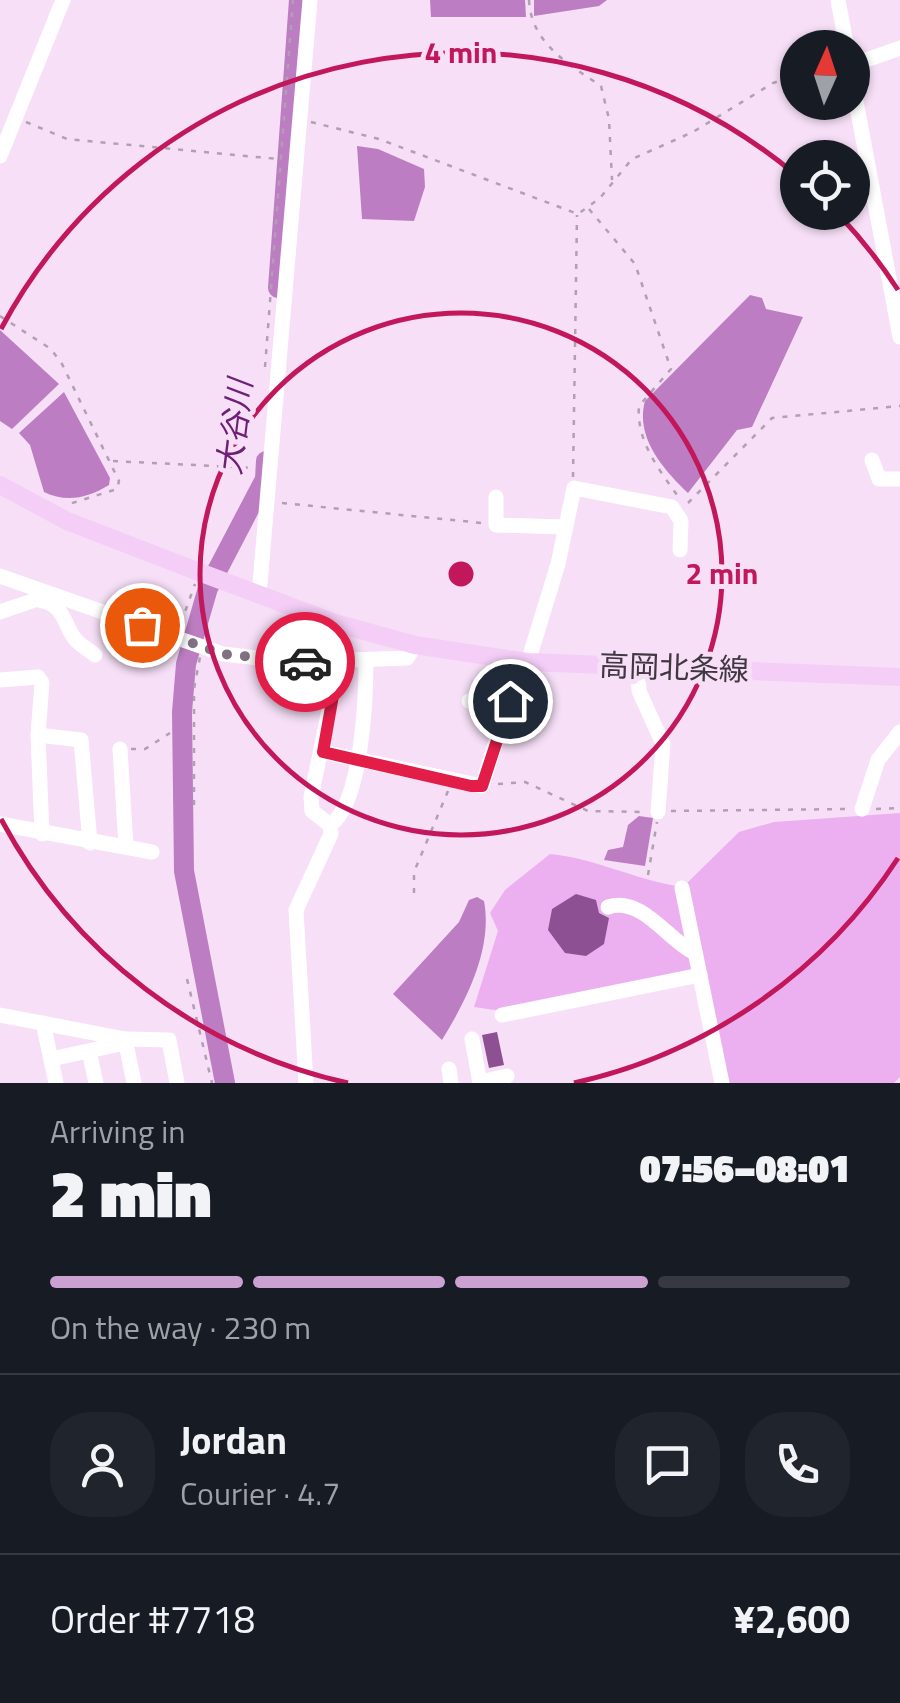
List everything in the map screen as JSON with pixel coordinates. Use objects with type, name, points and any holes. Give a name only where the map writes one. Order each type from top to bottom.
[{"type":"main road","name":"高岡北条線","points":[[0,485],[67,521],[201,573],[415,645],[524,661],[900,677]]},
{"type":"street","points":[[0,156],[63,0]]},
{"type":"street","points":[[260,594],[310,0]]},
{"type":"street","points":[[838,0],[844,30]]},
{"type":"street","points":[[870,59],[900,48]]},
{"type":"street","points":[[861,120],[892,264],[900,337]]},
{"type":"street","points":[[872,460],[880,479],[900,479]]},
{"type":"street","points":[[323,752],[482,786],[558,564],[574,488],[672,507],[681,521],[680,550]]},
{"type":"street","points":[[496,498],[496,525],[564,528]]},
{"type":"street","points":[[0,576],[37,595],[68,618],[74,638],[95,654]]},
{"type":"street","points":[[0,612],[37,595],[204,648],[292,662],[407,658],[415,645]]},
{"type":"street","points":[[469,701],[488,696],[497,658]]},
{"type":"street","points":[[330,825],[340,818],[358,758],[366,660]]},
{"type":"street","points":[[306,1083],[296,910],[331,834],[330,825],[312,811],[310,796],[323,752],[339,662]]},
{"type":"street","points":[[638,667],[639,691],[662,744],[658,812]]},
{"type":"street","points":[[0,680],[38,678],[42,683],[38,735],[42,834]]},
{"type":"street","points":[[862,809],[878,760],[900,732]]},
{"type":"street","points":[[38,735],[80,740],[90,844]]},
{"type":"street","points":[[120,749],[126,847]]},
{"type":"street","points":[[0,824],[90,844],[152,852]]},
{"type":"street","points":[[682,888],[722,1083]]},
{"type":"street","points":[[608,907],[623,904],[638,911],[695,952]]},
{"type":"street","points":[[502,1015],[700,976]]},
{"type":"street","points":[[0,1015],[125,1041]]},
{"type":"street","points":[[43,1023],[56,1083]]},
{"type":"street","points":[[472,1039],[480,1083],[506,1076]]},
{"type":"street","points":[[50,1059],[125,1041],[169,1040],[178,1083]]},
{"type":"street","points":[[125,1041],[134,1083]]},
{"type":"street","points":[[89,1050],[96,1083]]},
{"type":"path","points":[[264,377],[294,0]]},
{"type":"path","points":[[529,0],[530,20],[554,52],[572,70],[601,86],[608,118],[612,182]]},
{"type":"path","points":[[300,121],[378,140],[578,214],[588,209],[632,159],[693,132],[780,81]]},
{"type":"path","points":[[15,117],[67,139],[282,159]]},
{"type":"path","points":[[588,209],[635,264],[670,369],[639,406],[639,427],[654,461],[683,505],[694,500],[765,424],[780,414],[900,406]]},
{"type":"path","points":[[574,488],[578,214]]},
{"type":"path","points":[[0,316],[51,349],[111,461],[117,489],[74,505],[59,503]]},
{"type":"path","points":[[111,461],[258,468]]},
{"type":"path","points":[[270,502],[496,525]]},
{"type":"path","points":[[176,639],[201,573]]},
{"type":"path","points":[[194,805],[194,689],[204,648]]},
{"type":"path","points":[[120,749],[145,748],[170,733]]},
{"type":"path","points":[[414,893],[414,872],[452,782]]},
{"type":"path","points":[[482,786],[526,782],[577,808],[658,812],[900,808]]},
{"type":"path","points":[[648,875],[658,812]]},
{"type":"path","points":[[186,978],[195,997],[212,1083]]},
{"type":"shaded area","points":[[430,0],[525,0],[526,17],[431,17]]},
{"type":"shaded area","points":[[534,0],[607,0],[599,6],[534,16]]},
{"type":"shaded area","points":[[357,146],[378,149],[424,169],[425,187],[414,221],[362,219]]},
{"type":"shaded area","points":[[750,295],[762,298],[766,309],[803,317],[752,427],[737,430],[688,493],[653,452],[644,427],[645,401]]},
{"type":"shaded area","points":[[0,330],[59,384],[12,429],[0,421]]},
{"type":"shaded area","points":[[64,392],[110,478],[109,485],[77,497],[44,492],[30,445],[19,433]]},
{"type":"shaded area","points":[[900,813],[900,1077],[894,1083],[726,1083],[685,885],[739,832],[774,822]]},
{"type":"shaded area","points":[[639,816],[653,818],[645,866],[604,860],[608,850],[623,847],[628,825]]},
{"type":"shaded area","points":[[550,854],[677,886],[694,972],[501,1011],[474,1007],[498,931],[490,913],[505,890]]},
{"type":"shaded area","points":[[477,897],[484,901],[486,919],[481,956],[468,992],[442,1040],[393,994],[459,922],[469,900]]},
{"type":"building","points":[[576,894],[596,900],[599,913],[609,918],[604,944],[586,956],[565,953],[548,930],[552,909]]},
{"type":"building","points":[[497,1032],[504,1065],[489,1068],[482,1035]]},
{"type":"waterway","name":"大谷川","points":[[278,288],[299,0]]},
{"type":"waterway","name":"大谷川","points":[[225,1083],[184,871],[182,712],[186,664],[208,588],[265,479],[266,461]]},
{"type":"way so far","points":[[142,625],[223,654],[305,662]]},
{"type":"route","points":[[305,662],[339,662],[323,752],[471,786],[482,786],[510,701]]}]
